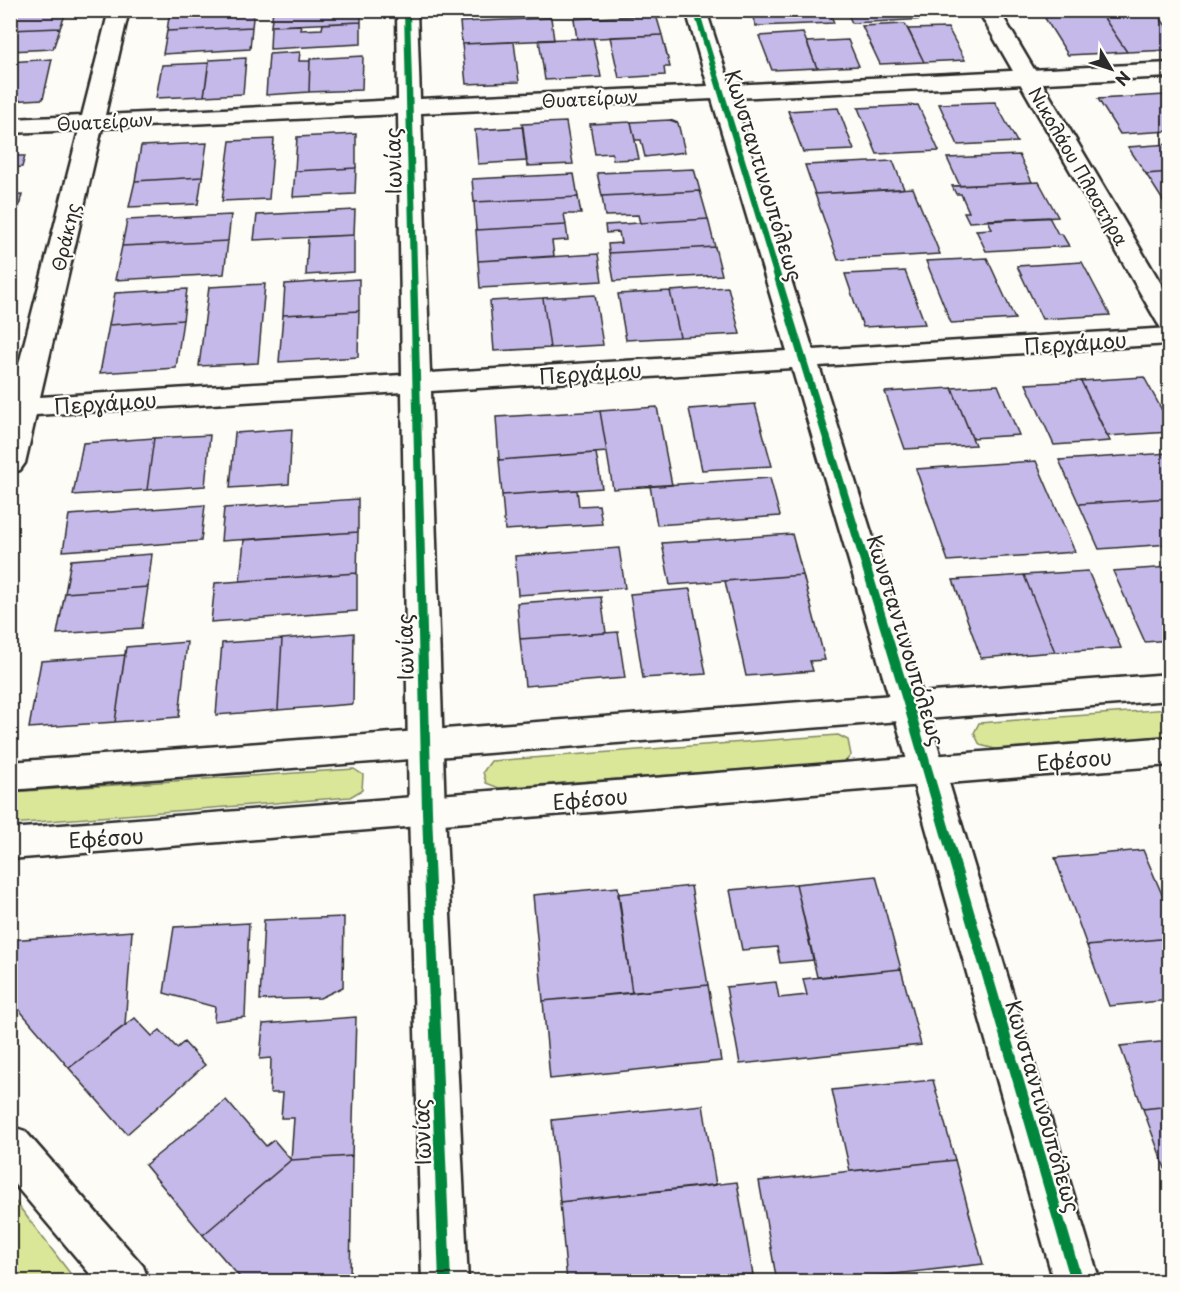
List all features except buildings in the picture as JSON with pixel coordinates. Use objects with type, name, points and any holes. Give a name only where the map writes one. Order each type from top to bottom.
[{"type":"street","name":"Θράκης","points":[[10,463],[18,407],[92,122],[118,10]]},
{"type":"street","name":"Ιωνίας","points":[[407,10],[427,812],[445,1281]]},
{"type":"street","name":"Κωνσταντινουπόλεως","points":[[696,10],[909,707],[1077,1281]]},
{"type":"street","name":"Νικολάου Πλαστήρα","points":[[988,10],[1170,322]]},
{"type":"street","name":"Θυατείρων","points":[[10,126],[1170,70]]},
{"type":"street","name":"Περγάμου","points":[[18,407],[1170,336]]},
{"type":"street","points":[[10,776],[1170,687]]},
{"type":"street","name":"Εφέσου","points":[[10,844],[1170,751]]},
{"type":"street","points":[[10,1146],[128,1281]]},
{"type":"green space","points":[[1169,709],[1169,736],[995,749],[980,745],[974,733],[979,723]]},
{"type":"green space","points":[[838,735],[848,740],[851,755],[845,762],[499,788],[486,783],[483,772],[491,761]]},
{"type":"green space","points":[[354,769],[363,775],[362,790],[350,797],[11,824],[11,792]]},
{"type":"green space","points":[[11,1196],[76,1281],[11,1281]]},
{"type":"cycle path","points":[[407,10],[427,812],[445,1282]]},
{"type":"cycle path","points":[[696,10],[909,707],[1077,1282]]}]
